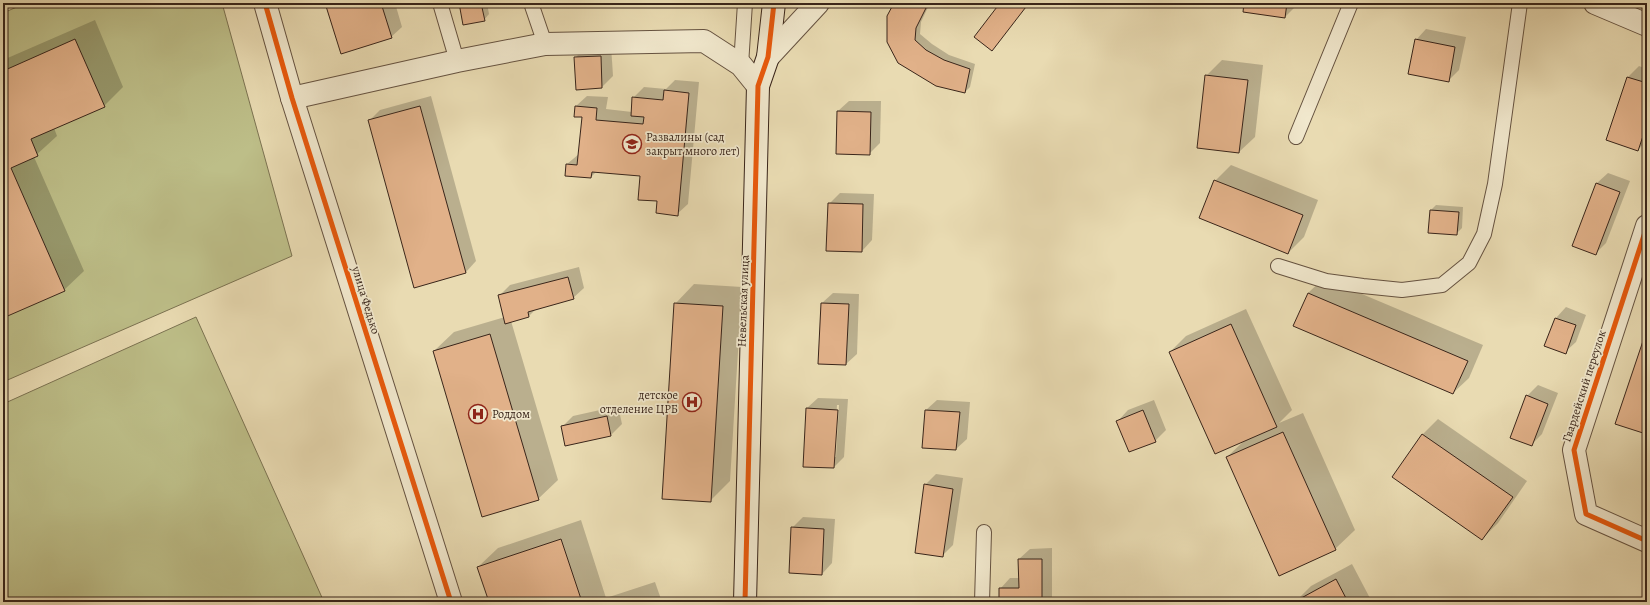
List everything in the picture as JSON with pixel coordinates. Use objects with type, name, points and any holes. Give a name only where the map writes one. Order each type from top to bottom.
[{"type":"street","name":"улица Федько","points":[[265,3],[292,98],[451,602]]},
{"type":"street","name":"Невельская улица","points":[[744,602],[758,86],[768,57],[774,3]]},
{"type":"street","points":[[768,57],[818,3]]},
{"type":"street","points":[[1595,3],[1647,25]]},
{"type":"street","points":[[292,98],[456,61],[545,44],[704,41],[741,65],[758,86]]},
{"type":"street","name":"Гвардейский переулок","points":[[1647,226],[1574,450],[1586,514],[1647,541]]},
{"type":"lane","points":[[440,3],[456,61]]},
{"type":"lane","points":[[531,3],[545,44]]},
{"type":"lane","points":[[741,65],[745,3]]},
{"type":"lane","points":[[1296,137],[1351,3]]},
{"type":"lane","points":[[1278,266],[1326,281],[1402,290],[1442,285],[1469,263],[1484,234],[1495,184],[1520,3]]},
{"type":"lane","points":[[982,602],[984,532]]},
{"type":"green space","points":[[26,3],[222,3],[292,256],[3,382],[3,13]]},
{"type":"green space","points":[[196,317],[324,602],[3,602],[3,404]]},
{"type":"building","points":[[325,3],[381,3],[392,38],[341,54]]},
{"type":"building","points":[[459,3],[481,3],[485,21],[463,25]]},
{"type":"building","points":[[894,3],[931,3],[926,8],[916,28],[915,40],[926,50],[944,60],[970,69],[965,93],[936,86],[898,63],[887,42],[887,16]]},
{"type":"building","points":[[1000,3],[1029,3],[992,51],[974,37]]},
{"type":"building","points":[[1244,3],[1287,3],[1285,18],[1243,12]]},
{"type":"building","points":[[75,39],[105,107],[31,139],[38,156],[11,168],[65,291],[3,318],[3,71]]},
{"type":"building","points":[[1415,39],[1455,47],[1449,82],[1408,74]]},
{"type":"building","points":[[601,56],[602,88],[576,90],[574,57]]},
{"type":"building","points":[[1205,75],[1248,80],[1239,153],[1197,148]]},
{"type":"building","points":[[1627,77],[1647,83],[1647,124],[1638,151],[1606,140]]},
{"type":"building","name":"Развалины (сад закрыт много лет)","points":[[664,90],[689,93],[678,216],[656,213],[657,201],[638,200],[640,176],[592,172],[591,178],[565,176],[566,164],[577,165],[582,117],[574,117],[575,106],[597,108],[596,120],[643,124],[644,117],[631,116],[632,97],[663,100]]},
{"type":"building","points":[[420,106],[466,273],[414,288],[368,120]]},
{"type":"building","points":[[837,111],[871,112],[870,155],[836,154]]},
{"type":"building","points":[[1214,180],[1303,215],[1288,254],[1199,218]]},
{"type":"building","points":[[1596,183],[1620,192],[1596,255],[1572,246]]},
{"type":"building","points":[[828,203],[863,204],[862,252],[826,251]]},
{"type":"building","points":[[1430,210],[1459,212],[1457,235],[1428,233]]},
{"type":"building","points":[[568,277],[574,299],[528,312],[529,317],[505,324],[498,295]]},
{"type":"building","points":[[1308,293],[1468,361],[1453,394],[1293,326]]},
{"type":"building","name":"детское отделение ЦРБ","points":[[674,303],[723,306],[711,502],[662,499]]},
{"type":"building","points":[[821,303],[849,304],[846,365],[818,364]]},
{"type":"building","points":[[1555,318],[1576,325],[1566,354],[1544,346]]},
{"type":"building","points":[[1231,324],[1277,427],[1215,454],[1169,352]]},
{"type":"building","points":[[1646,332],[1647,422],[1643,433],[1615,424]]},
{"type":"building","points":[[490,334],[539,500],[482,517],[433,351]]},
{"type":"building","points":[[1526,395],[1548,404],[1532,446],[1510,438]]},
{"type":"building","points":[[806,408],[838,410],[834,468],[803,467]]},
{"type":"building","points":[[925,410],[960,412],[956,450],[922,448]]},
{"type":"building","points":[[1143,410],[1156,442],[1129,452],[1116,421]]},
{"type":"building","points":[[607,416],[611,436],[565,446],[561,426]]},
{"type":"building","points":[[1283,432],[1336,550],[1279,576],[1226,457]]},
{"type":"building","points":[[1422,434],[1513,497],[1482,540],[1392,477]]},
{"type":"building","points":[[924,484],[953,489],[943,557],[915,553]]},
{"type":"building","points":[[791,527],[824,529],[822,575],[789,573]]},
{"type":"building","points":[[561,539],[582,602],[489,602],[477,567]]},
{"type":"building","points":[[1018,559],[1042,559],[1042,602],[999,602],[999,588],[1019,588]]},
{"type":"building","points":[[1336,579],[1348,602],[1294,602]]},
{"type":"cycle path","points":[[265,3],[292,98],[451,602]]},
{"type":"cycle path","points":[[745,602],[758,86],[768,57],[774,3]]},
{"type":"cycle path","points":[[1647,226],[1574,450],[1586,514],[1647,541]]},
{"type":"place","name":"Развалины (сад закрыт много лет)","points":[[632,144]]},
{"type":"place","name":"детское отделение ЦРБ","points":[[692,402]]},
{"type":"place","name":"Роддом","points":[[478,414]]}]
